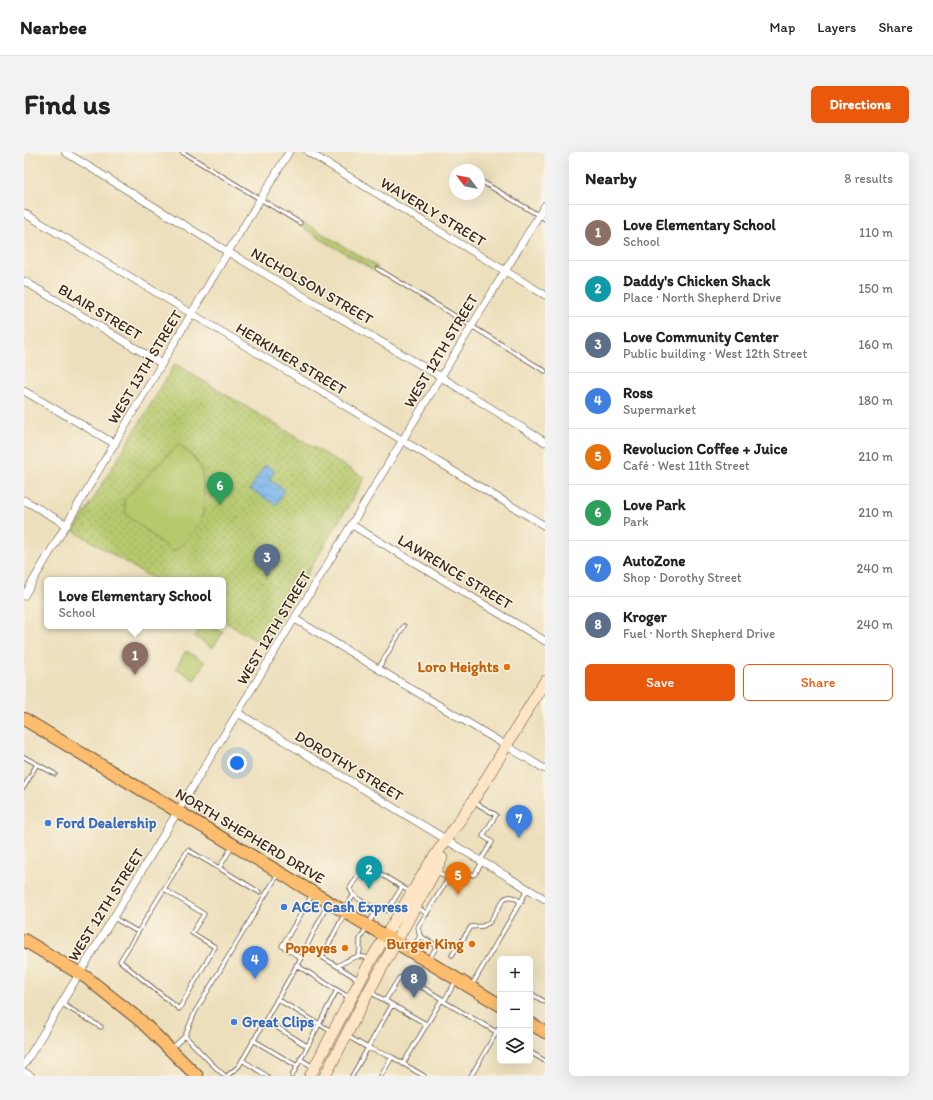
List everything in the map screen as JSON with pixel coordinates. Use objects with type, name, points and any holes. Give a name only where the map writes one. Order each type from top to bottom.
[{"type":"main road","points":[[325,1076],[369,992],[412,893],[428,866],[449,842],[466,818],[473,801],[545,681]]},
{"type":"main road","name":"NORTH SHEPHERD DRIVE","points":[[24,719],[178,813],[497,1003]]},
{"type":"main road","points":[[315,1073],[333,1032],[371,960],[391,939],[416,906],[449,842]]},
{"type":"main road","points":[[24,940],[87,978],[142,1021],[197,1076]]},
{"type":"main road","points":[[346,1036],[346,1020],[356,1000],[359,982]]},
{"type":"main road","points":[[533,1025],[545,1032]]},
{"type":"street","name":"NICHOLSON STREET","points":[[65,152],[228,252],[441,377],[545,442]]},
{"type":"street","name":"WEST 13TH STREET","points":[[24,596],[289,152]]},
{"type":"street","name":"WAVERLY STREET","points":[[308,152],[545,295]]},
{"type":"street","name":"WEST 12TH STREET","points":[[24,1065],[178,813],[471,326],[505,271],[542,218],[545,205]]},
{"type":"street","name":"HERKIMER STREET","points":[[24,213],[545,526]]},
{"type":"street","name":"BLAIR STREET","points":[[24,281],[162,364]]},
{"type":"street","points":[[24,391],[115,444]]},
{"type":"street","points":[[24,500],[67,525]]},
{"type":"street","name":"LAWRENCE STREET","points":[[352,525],[545,642]]},
{"type":"street","points":[[295,619],[545,769]]},
{"type":"street","name":"DOROTHY STREET","points":[[238,713],[545,899]]},
{"type":"street","points":[[24,1072],[31,1076]]},
{"type":"lane","points":[[182,152],[300,223]]},
{"type":"lane","points":[[485,184],[542,218]]},
{"type":"lane","points":[[378,269],[545,371]]},
{"type":"lane","points":[[378,669],[404,626]]},
{"type":"lane","points":[[24,757],[55,774]]},
{"type":"lane","points":[[24,787],[37,764]]},
{"type":"lane","points":[[410,952],[420,936],[418,927],[453,871],[457,869],[465,870],[472,875],[475,874],[492,842],[483,836],[496,815],[473,801]]},
{"type":"lane","points":[[219,868],[233,845]]},
{"type":"lane","points":[[164,889],[204,914],[192,933],[215,947],[179,1009],[120,961],[138,932],[164,889],[188,850],[259,892]]},
{"type":"lane","points":[[402,887],[388,910],[384,911],[377,910],[354,895],[350,888],[362,869],[367,867],[376,871],[412,893]]},
{"type":"lane","points":[[435,870],[448,879]]},
{"type":"lane","points":[[170,1050],[185,1036],[195,1012],[279,872]]},
{"type":"lane","points":[[470,988],[528,888]]},
{"type":"lane","points":[[301,958],[282,946],[313,893]]},
{"type":"lane","points":[[354,895],[344,911],[322,957],[359,982]]},
{"type":"lane","points":[[452,955],[471,927],[483,926],[490,922],[504,899],[511,896],[521,902]]},
{"type":"lane","points":[[185,1036],[226,1076],[239,1066],[301,958],[329,902]]},
{"type":"lane","points":[[416,906],[427,914]]},
{"type":"lane","points":[[358,956],[360,951],[360,939],[377,910]]},
{"type":"lane","points":[[114,918],[138,932]]},
{"type":"lane","points":[[420,936],[437,946],[427,962]]},
{"type":"lane","points":[[337,966],[358,956],[371,960]]},
{"type":"lane","points":[[296,965],[351,998]]},
{"type":"lane","points":[[385,1001],[399,978],[405,977],[497,1032]]},
{"type":"lane","points":[[403,1064],[426,1024],[456,980]]},
{"type":"lane","points":[[292,1076],[337,990]]},
{"type":"lane","points":[[369,992],[426,1024]]},
{"type":"lane","points":[[533,995],[545,1002]]},
{"type":"lane","points":[[277,999],[333,1032]]},
{"type":"lane","points":[[61,1003],[101,1027]]},
{"type":"lane","points":[[352,1076],[392,1004]]},
{"type":"lane","points":[[265,1020],[307,1046]]},
{"type":"lane","points":[[471,1076],[497,1035]]},
{"type":"lane","points":[[346,1036],[368,1048],[392,1057],[424,1076]]},
{"type":"lane","points":[[253,1040],[297,1066]]},
{"type":"lane","points":[[533,1054],[545,1061]]},
{"type":"lane","points":[[381,1076],[392,1057]]},
{"type":"lane","points":[[300,1059],[315,1073]]},
{"type":"lane","points":[[242,1060],[267,1076]]},
{"type":"green space","points":[[303,222],[378,267],[375,271],[301,227]]},
{"type":"green space","points":[[175,364],[365,478],[264,645],[226,623],[226,577],[150,577],[74,531]]},
{"type":"green space","points":[[179,444],[195,459],[202,471],[204,495],[203,514],[196,528],[183,544],[173,552],[126,514],[124,500]]},
{"type":"green space","points":[[199,629],[218,629],[223,632],[213,648],[195,637]]},
{"type":"green space","points":[[186,651],[205,662],[194,680],[176,668]]},
{"type":"water","points":[[265,465],[275,471],[269,480],[285,490],[276,505],[250,489]]},
{"type":"place","name":"Love Park","points":[[220,505]]},
{"type":"place","name":"Love Community Center","points":[[267,577]]},
{"type":"place","name":"Loro Heights","points":[[507,667]]},
{"type":"place","name":"Love Elementary School","points":[[135,675]]},
{"type":"place","name":"Ford Dealership","points":[[48,823]]},
{"type":"place","name":"AutoZone","points":[[519,838]]},
{"type":"place","name":"Daddy's Chicken Shack","points":[[369,889]]},
{"type":"place","name":"Revolucion Coffee + Juice","points":[[458,895]]},
{"type":"place","name":"ACE Cash Express","points":[[284,907]]},
{"type":"place","name":"Burger King","points":[[472,944]]},
{"type":"place","name":"Popeyes","points":[[345,948]]},
{"type":"place","name":"Ross","points":[[255,979]]},
{"type":"place","name":"Kroger","points":[[414,998]]},
{"type":"place","name":"Great Clips","points":[[234,1022]]}]
